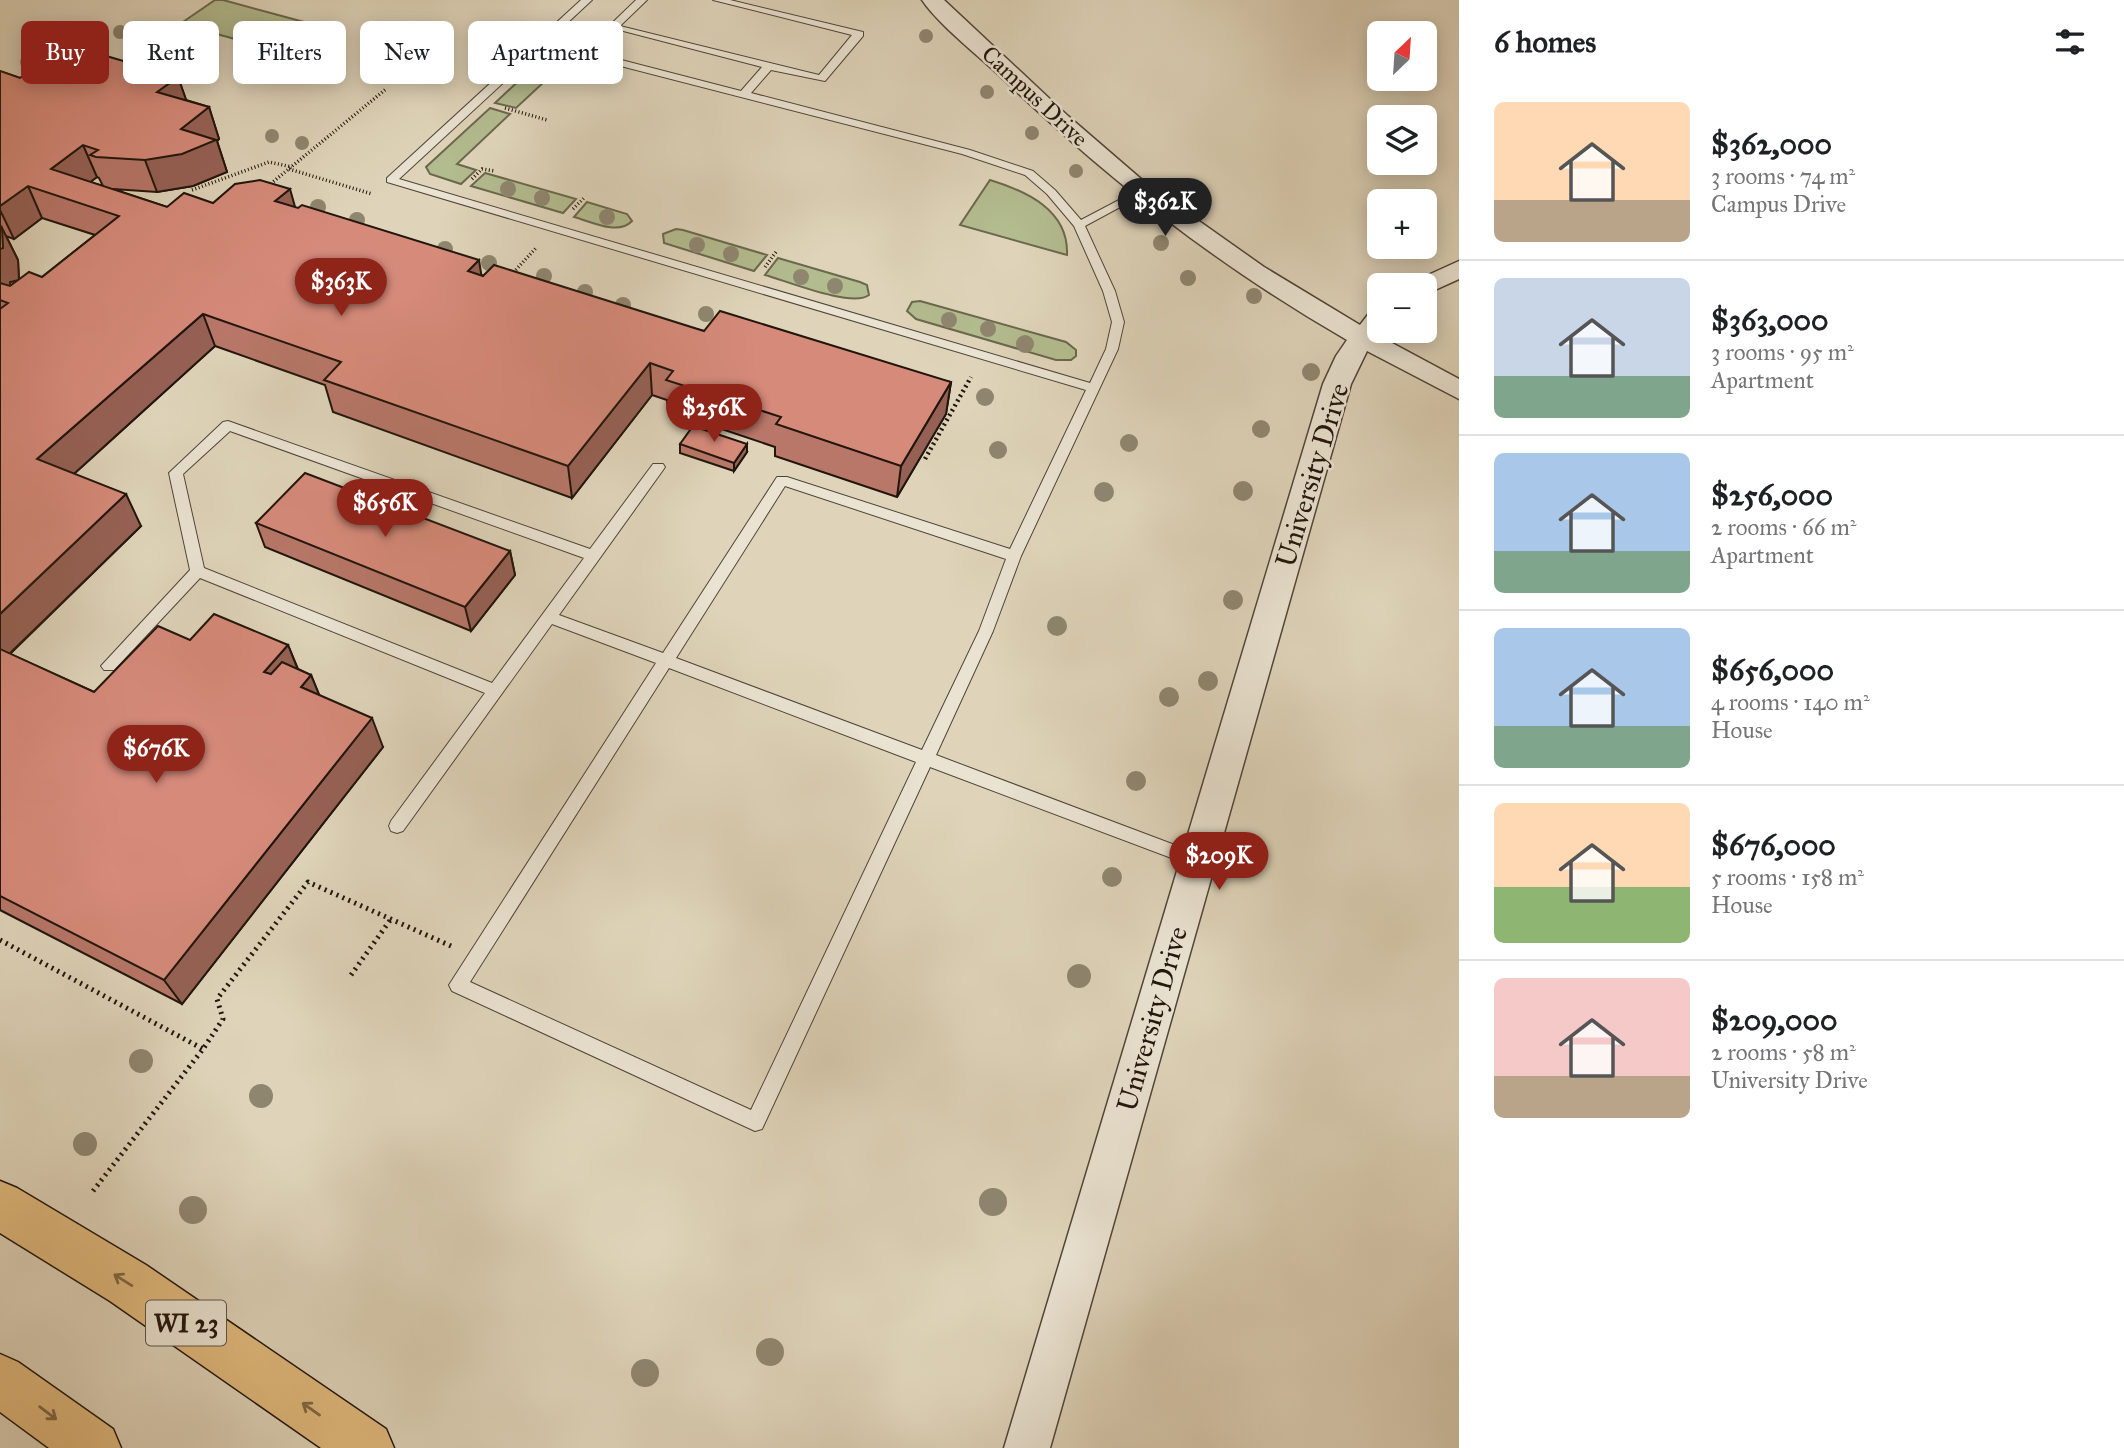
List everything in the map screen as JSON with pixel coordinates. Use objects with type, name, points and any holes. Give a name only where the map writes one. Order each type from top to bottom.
[{"type":"main road","name":"WI 23","points":[[0,1205],[128,1283],[367,1448]]},
{"type":"main road","points":[[0,1380],[94,1448]]},
{"type":"street","name":"Campus Drive","points":[[932,0],[1086,144],[1142,191],[1244,266],[1367,327]]},
{"type":"street","points":[[1437,280],[1459,269]]},
{"type":"street","name":"University Drive","points":[[1027,1448],[1337,384],[1347,359],[1367,332]]},
{"type":"street","name":"Campus Drive","points":[[1392,343],[1459,390]]},
{"type":"lane","points":[[564,21],[587,0]]},
{"type":"lane","points":[[642,0],[613,27],[821,79],[859,34],[718,0]]},
{"type":"lane","points":[[623,63],[966,152],[1028,173],[1051,192],[1079,225],[1109,291],[1118,321],[1112,349],[1014,556],[986,631],[755,1122],[458,985],[782,480],[1014,556]]},
{"type":"lane","points":[[744,94],[769,66]]},
{"type":"lane","points":[[495,84],[391,180],[1093,388]]},
{"type":"lane","points":[[1079,225],[1142,191]]},
{"type":"lane","points":[[198,571],[176,472],[228,425],[593,556]]},
{"type":"lane","points":[[397,826],[657,467]]},
{"type":"lane","points":[[109,666],[198,571]]},
{"type":"lane","points":[[198,571],[495,691]]},
{"type":"lane","points":[[549,617],[1198,861]]},
{"type":"path","points":[[268,187],[386,89]]},
{"type":"path","points":[[477,101],[547,120]]},
{"type":"path","points":[[192,190],[269,162],[292,167]]},
{"type":"path","points":[[226,169],[238,173]]},
{"type":"path","points":[[510,276],[584,197]]},
{"type":"path","points":[[925,458],[983,355]]},
{"type":"path","points":[[93,1191],[203,1049],[223,1019],[217,999],[308,882],[476,958]]},
{"type":"path","points":[[352,975],[391,919]]},
{"type":"path","points":[[0,940],[203,1049]]},
{"type":"green space","points":[[215,0],[223,0],[300,21],[233,21],[233,38],[219,35],[219,21],[184,21]]},
{"type":"green space","points":[[515,84],[542,84],[516,108],[495,103]]},
{"type":"green space","points":[[490,108],[510,114],[457,164],[476,170],[461,184],[430,174],[426,167]]},
{"type":"green space","points":[[485,173],[576,199],[563,213],[471,186]]},
{"type":"green space","points":[[990,180],[1031,197],[1053,214],[1066,239],[1067,255],[960,225]]},
{"type":"green space","points":[[587,202],[627,214],[632,221],[626,225],[612,227],[574,217]]},
{"type":"green space","points":[[676,229],[767,255],[754,271],[664,243],[663,234]]},
{"type":"green space","points":[[778,258],[860,282],[867,285],[869,295],[861,298],[834,296],[765,275]]},
{"type":"green space","points":[[920,301],[1066,342],[1076,350],[1076,356],[1071,360],[1056,360],[916,319],[907,311],[912,302]]},
{"type":"building","points":[[109,57],[123,61],[123,84],[168,84],[157,92],[209,107],[181,129],[216,140],[182,154],[145,160],[96,157],[90,155],[98,150],[83,145],[51,169],[167,207],[184,193],[213,203],[235,184],[260,180],[290,189],[275,201],[298,208],[302,205],[479,260],[468,271],[483,276],[494,265],[704,331],[720,311],[951,382],[901,466],[776,424],[781,417],[666,380],[673,371],[650,363],[568,466],[324,380],[341,362],[203,314],[37,459],[126,494],[0,614],[0,309],[8,303],[0,300],[0,283],[10,286],[29,272],[42,277],[119,216],[28,186],[0,206],[0,71],[20,78],[21,84],[109,84]]},
{"type":"building","points":[[2,228],[3,248],[0,249],[0,229]]},
{"type":"building","points":[[693,426],[747,444],[734,463],[680,444]]},
{"type":"building","points":[[305,473],[510,551],[465,607],[256,523]]},
{"type":"building","points":[[214,614],[288,645],[264,672],[271,674],[282,662],[311,675],[301,687],[372,718],[164,980],[0,896],[0,649],[94,692],[158,626],[190,640]]}]
